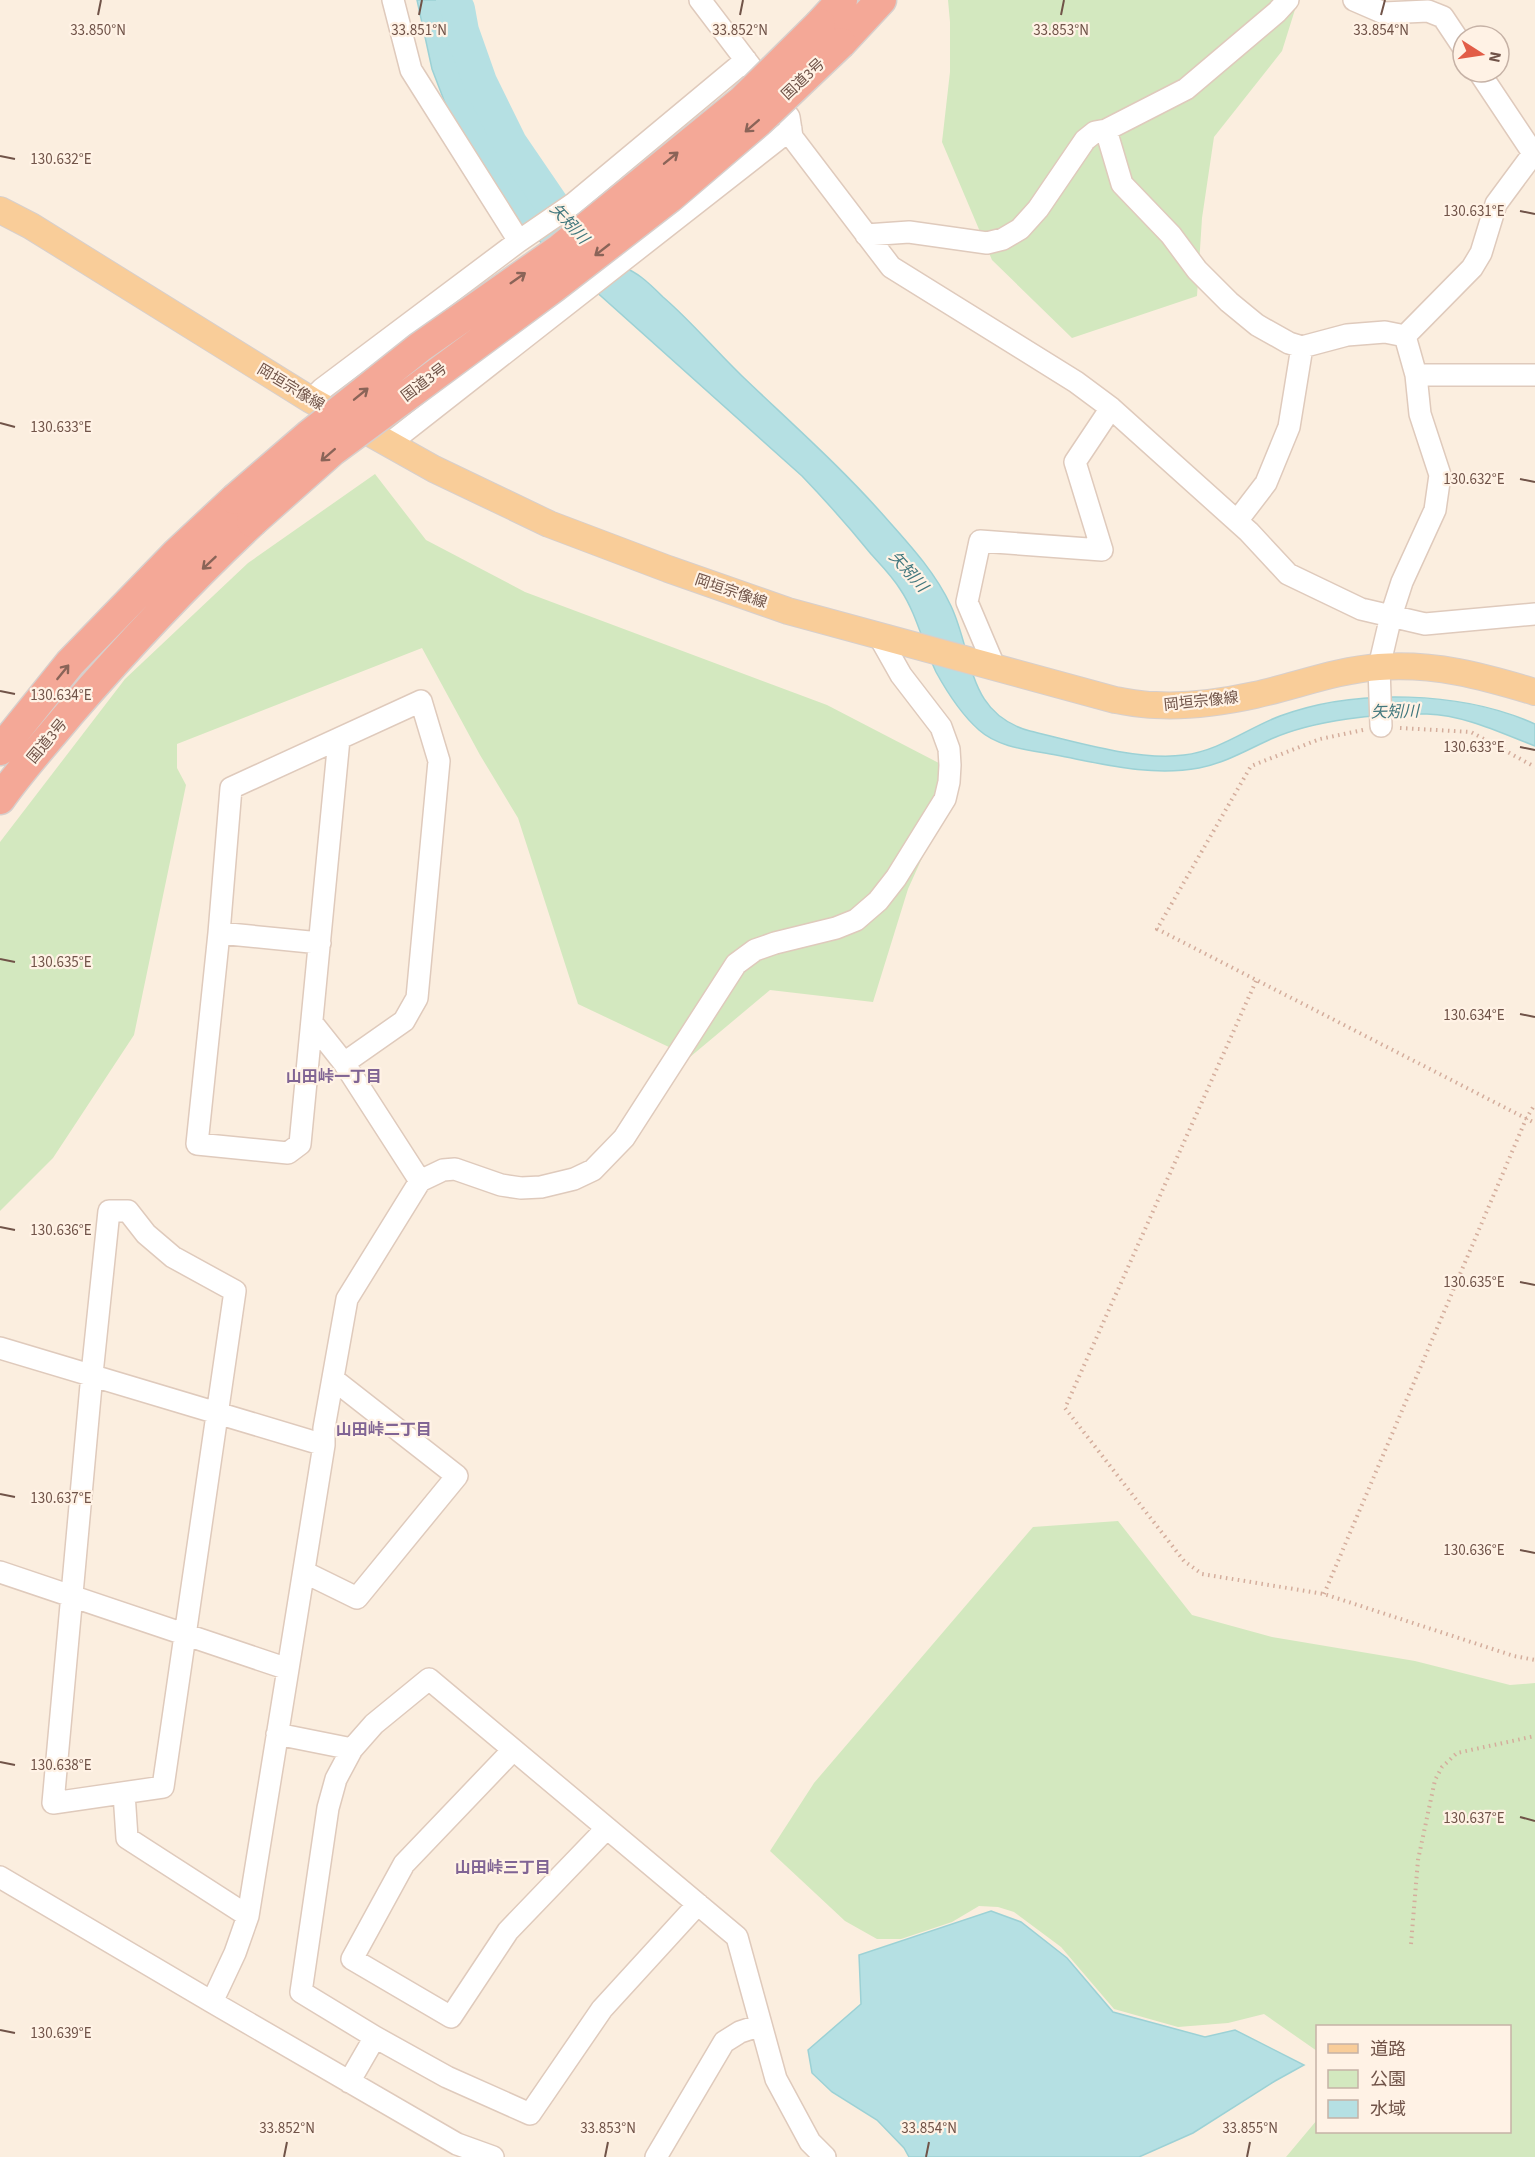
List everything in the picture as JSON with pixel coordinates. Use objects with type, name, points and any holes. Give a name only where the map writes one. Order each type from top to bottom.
[{"type":"highway","name":"国道3号","points":[[830,33],[842,0]]},
{"type":"highway","name":"国道3号","points":[[0,799],[14,779],[99,680],[192,579],[243,511],[308,436],[420,347],[560,249],[742,101],[830,33],[880,0]]},
{"type":"highway","name":"国道3号","points":[[0,750],[70,663],[177,553],[243,511]]},
{"type":"main road","name":"岡垣宗像線","points":[[0,210],[31,226],[311,400],[434,469],[549,524],[788,611],[1115,700],[1154,705],[1180,705],[1254,695],[1352,671],[1379,667],[1454,670],[1535,692]]},
{"type":"street","points":[[393,0],[411,70],[519,241]]},
{"type":"street","points":[[700,0],[789,117],[792,137],[891,267],[1076,382],[1111,408],[1237,521],[1288,574],[1361,609],[1425,624],[1535,614]]},
{"type":"street","points":[[1354,0],[1384,12],[1428,11],[1443,17],[1451,29]]},
{"type":"street","points":[[866,235],[909,232],[987,243],[1003,239],[1020,229],[1038,209],[1084,140],[1095,132],[1106,130],[1186,89],[1278,4]]},
{"type":"street","points":[[311,400],[322,389],[519,241],[573,204],[746,60]]},
{"type":"street","points":[[1405,336],[1472,268],[1480,253],[1496,204],[1534,155],[1487,84]]},
{"type":"street","points":[[390,443],[791,129]]},
{"type":"street","points":[[1106,130],[1122,184],[1171,235],[1197,270],[1229,302],[1257,325],[1289,343],[1302,347],[1347,335],[1385,332],[1405,336]]},
{"type":"street","points":[[1381,726],[1379,667],[1402,582],[1435,510],[1440,475],[1420,414],[1416,375],[1405,336]]},
{"type":"street","points":[[1237,521],[1266,483],[1288,428],[1302,347]]},
{"type":"street","points":[[1416,375],[1535,375]]},
{"type":"street","points":[[989,666],[967,603],[980,541],[1102,550],[1075,462],[1111,408]]},
{"type":"street","points":[[212,2002],[235,1953],[248,1916],[324,1444],[324,1428],[347,1299],[420,1181],[443,1170],[455,1169],[501,1185],[521,1188],[541,1187],[574,1179],[593,1170],[624,1138],[736,964],[755,950],[792,938],[836,928],[856,920],[878,901],[909,858],[945,799],[950,765],[949,749],[941,727],[901,675],[879,636]]},
{"type":"street","points":[[339,739],[300,1144],[288,1153],[197,1144],[219,933],[231,788],[421,701],[439,761],[417,998],[404,1021],[344,1063]]},
{"type":"street","points":[[219,933],[320,943]]},
{"type":"street","points":[[313,1024],[344,1063],[420,1181]]},
{"type":"street","points":[[109,1211],[128,1211],[146,1234],[173,1257],[235,1291],[218,1412],[187,1636],[163,1787],[53,1803],[109,1211]]},
{"type":"street","points":[[0,1348],[324,1444]]},
{"type":"street","points":[[304,1572],[357,1598],[457,1476],[333,1380]]},
{"type":"street","points":[[0,1572],[288,1669]]},
{"type":"street","points":[[698,1904],[602,2009],[530,2114],[447,2077],[301,1992],[328,1808],[336,1779],[352,1749],[375,1724],[429,1679],[513,1750],[607,1828],[698,1904],[737,1937],[776,2079],[810,2142],[825,2157]]},
{"type":"street","points":[[277,1734],[352,1749]]},
{"type":"street","points":[[513,1750],[404,1864],[352,1959],[451,2017],[508,1931],[607,1828]]},
{"type":"street","points":[[124,1793],[127,1838],[248,1916]]},
{"type":"street","points":[[0,1877],[457,2144],[493,2157]]},
{"type":"street","points":[[656,2157],[724,2042],[740,2032],[761,2025]]},
{"type":"street","points":[[349,2082],[375,2037]]},
{"type":"street","points":[[800,2157],[806,2135]]},
{"type":"path","points":[[1535,767],[1471,732],[1381,726],[1320,739],[1251,766],[1157,929],[1535,1124]]},
{"type":"path","points":[[1256,981],[1065,1408],[1184,1561],[1202,1574],[1324,1594],[1514,1656],[1535,1660]]},
{"type":"path","points":[[1324,1594],[1526,1119],[1535,1104]]},
{"type":"path","points":[[1411,1944],[1418,1860],[1435,1780],[1442,1767],[1457,1753],[1535,1736]]},
{"type":"green space","points":[[948,0],[1298,0],[1282,51],[1214,137],[1202,218],[1197,296],[1072,338],[992,260],[942,142],[950,72]]},
{"type":"green space","points":[[375,474],[426,540],[525,592],[827,705],[960,774],[908,889],[873,1002],[770,990],[690,1057],[578,1004],[518,818],[480,755],[422,648],[177,744],[177,768],[186,785],[134,1035],[53,1158],[0,1211],[0,842],[125,679],[248,563]]},
{"type":"green space","points":[[1118,1521],[1192,1615],[1272,1637],[1415,1661],[1510,1685],[1535,1683],[1535,2157],[1286,2157],[1316,2121],[1316,2133],[1511,2133],[1511,2025],[1316,2025],[1316,2050],[1264,2014],[1228,2023],[1178,2027],[1114,2009],[1061,1947],[1014,1912],[998,1907],[979,1906],[952,1922],[901,1939],[877,1939],[845,1921],[770,1851],[814,1783],[1033,1527]]},
{"type":"water","points":[[417,0],[447,0],[474,92],[502,145],[538,194],[580,236],[607,257],[650,284],[851,480],[913,548],[930,570],[951,606],[969,663],[983,697],[994,711],[1009,723],[1030,731],[1127,753],[1184,755],[1209,749],[1268,721],[1309,707],[1341,701],[1408,697],[1475,705],[1535,724],[1535,746],[1482,726],[1441,715],[1388,715],[1327,722],[1288,732],[1209,766],[1163,771],[1127,768],[1025,750],[1005,745],[987,736],[955,703],[940,680],[911,609],[897,584],[820,495],[802,476],[516,220],[450,116],[432,69]]},
{"type":"water","points":[[991,1911],[1021,1922],[1067,1958],[1113,2012],[1205,2037],[1235,2030],[1304,2065],[1193,2133],[1139,2157],[909,2157],[904,2148],[877,2120],[832,2092],[812,2073],[808,2050],[861,2004],[859,1955]]},
{"type":"waterway","name":"矢矧川","points":[[453,0],[458,9],[462,31],[480,82],[510,143],[553,206],[602,254]]},
{"type":"district","name":"山田峠一丁目","points":[[334,1076]]},
{"type":"district","name":"山田峠二丁目","points":[[384,1429]]},
{"type":"district","name":"山田峠三丁目","points":[[503,1867]]}]
